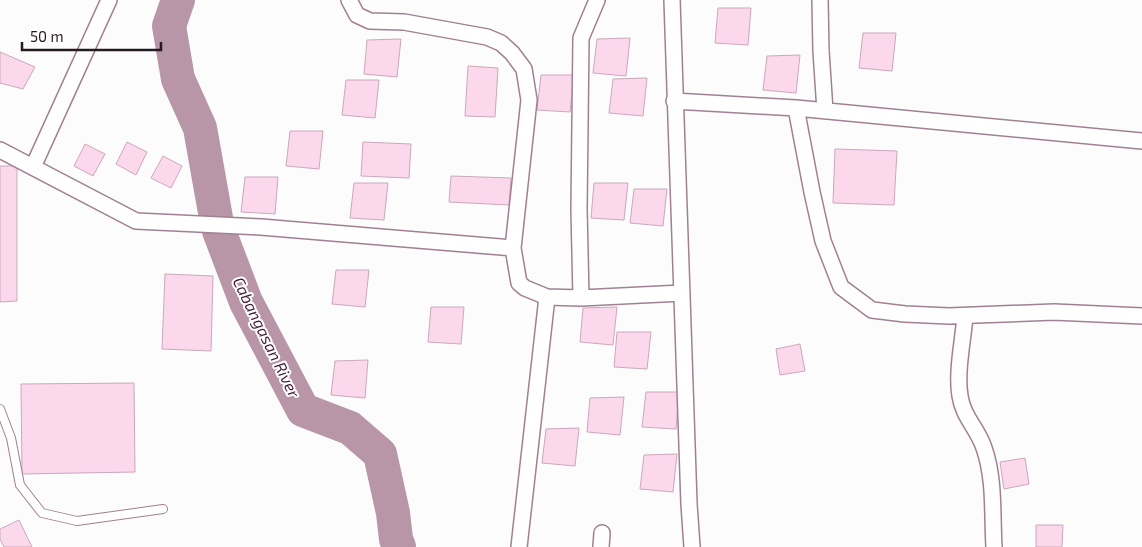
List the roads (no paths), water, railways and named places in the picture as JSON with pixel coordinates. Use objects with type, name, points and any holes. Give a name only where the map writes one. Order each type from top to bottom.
[{"type":"street","points":[[33,167],[110,0]]},
{"type":"street","points":[[349,0],[357,14],[370,21],[404,22],[487,37],[501,43],[512,53],[524,69],[529,100],[513,248],[520,283],[525,288],[547,297],[581,298],[682,293]]},
{"type":"street","points":[[581,298],[579,209],[581,38],[597,0]]},
{"type":"street","points":[[672,0],[674,101],[692,547]]},
{"type":"street","points":[[820,0],[820,51],[825,111]]},
{"type":"street","points":[[674,101],[796,108],[1142,141]]},
{"type":"street","points":[[796,108],[823,241],[841,287],[872,310],[905,314],[965,316],[1054,312],[1142,316]]},
{"type":"street","points":[[0,150],[136,221],[261,227],[513,248]]},
{"type":"street","points":[[519,547],[547,297]]},
{"type":"street","points":[[965,316],[959,379],[960,397],[965,415],[980,438],[989,464],[994,547]]},
{"type":"lane","points":[[0,408],[11,438],[20,484],[42,513],[77,521],[163,509]]},
{"type":"waterway","name":"Cabangasan River","points":[[178,0],[169,26],[178,79],[200,128],[216,218]]},
{"type":"waterway","name":"Cabangasan River","points":[[219,231],[246,302],[303,410],[350,428],[380,454],[399,547]]}]
